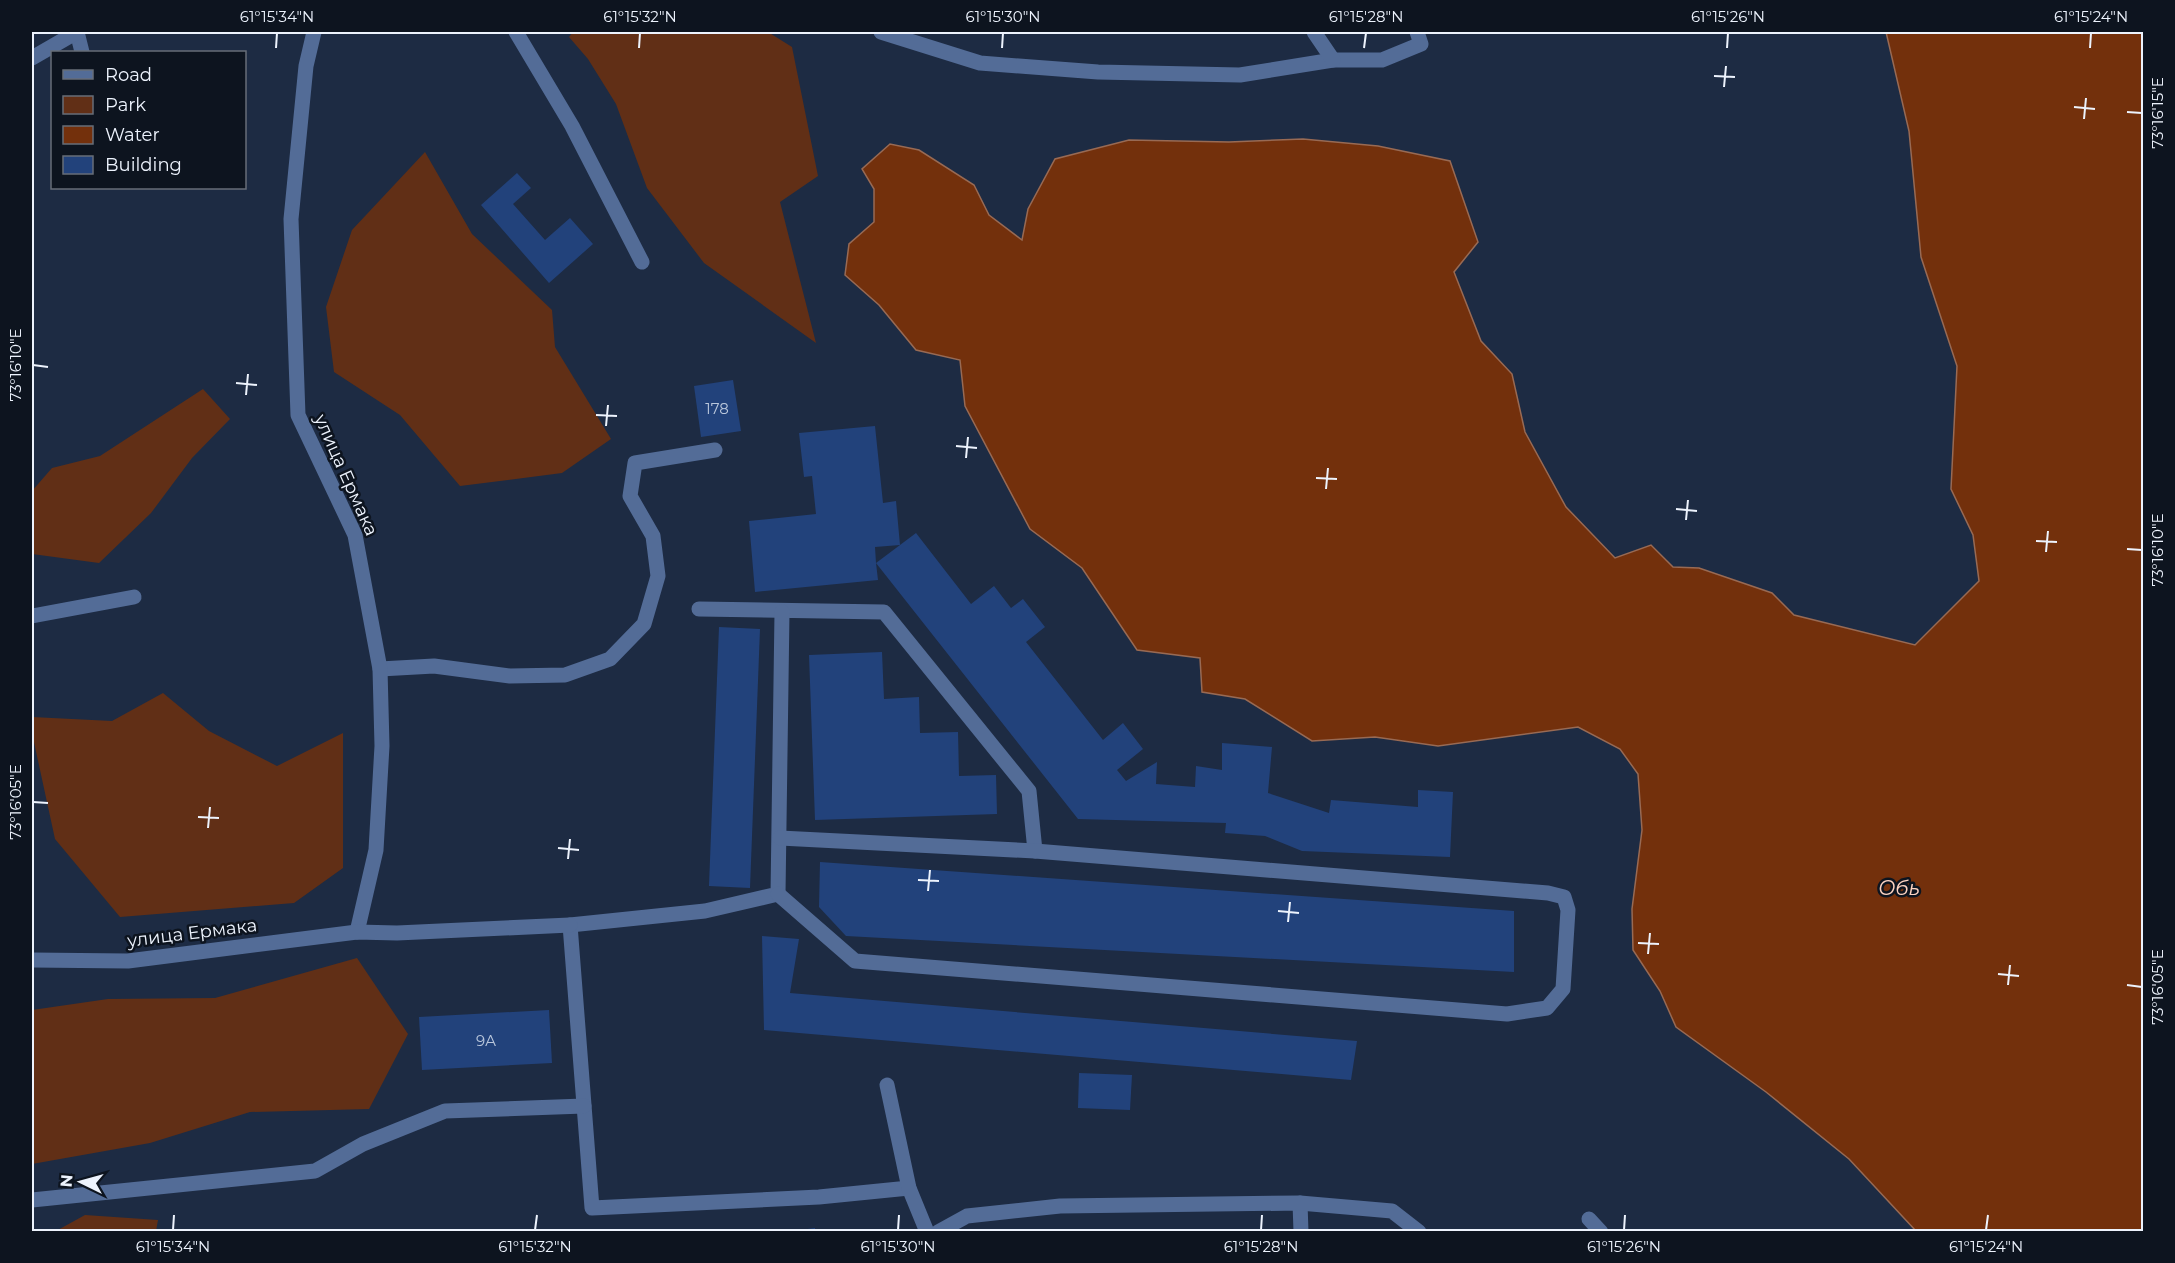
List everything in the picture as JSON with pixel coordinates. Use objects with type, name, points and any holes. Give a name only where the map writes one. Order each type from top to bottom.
[{"type":"street","points":[[32,58],[77,32],[82,51]]},
{"type":"street","name":"улица Ермака","points":[[314,32],[306,66],[291,219],[298,415],[355,535],[380,669],[382,746],[376,850],[357,932]]},
{"type":"street","points":[[516,32],[573,126],[642,262]]},
{"type":"street","points":[[881,32],[980,63],[1098,72],[1240,75],[1333,60],[1382,60],[1421,44],[1417,32]]},
{"type":"street","points":[[1314,32],[1333,60]]},
{"type":"street","points":[[380,669],[434,666],[510,676],[565,675],[610,659],[644,624],[658,576],[653,536],[630,496],[635,464],[715,450]]},
{"type":"street","points":[[32,616],[134,597]]},
{"type":"street","points":[[699,609],[884,612],[1029,791],[1035,851]]},
{"type":"street","points":[[780,838],[1035,851],[1536,892],[1564,897],[1568,910],[1563,989],[1547,1008],[1507,1014],[855,961],[778,894],[782,612]]},
{"type":"street","name":"улица Ермака","points":[[32,960],[128,961],[357,932],[397,933],[570,925],[705,911],[778,894]]},
{"type":"street","points":[[570,925],[592,1209],[819,1197],[909,1188]]},
{"type":"street","points":[[887,1085],[909,1188],[927,1232]]},
{"type":"street","points":[[32,1200],[315,1171],[363,1144],[445,1111],[584,1106]]},
{"type":"street","points":[[938,1232],[967,1216],[1060,1206],[1300,1203],[1392,1211],[1419,1232]]},
{"type":"street","points":[[1300,1203],[1301,1232]]},
{"type":"street","points":[[1589,1219],[1601,1232]]},
{"type":"green space","points":[[573,32],[768,32],[792,47],[818,176],[780,202],[816,343],[704,263],[647,188],[616,104],[588,59],[569,37]]},
{"type":"green space","points":[[425,152],[472,234],[552,310],[555,347],[611,439],[562,473],[460,486],[400,415],[334,372],[326,307],[352,230]]},
{"type":"green space","points":[[203,389],[230,419],[192,458],[151,513],[99,563],[32,554],[32,491],[52,468],[100,456]]},
{"type":"green space","points":[[163,693],[209,731],[277,766],[343,733],[343,868],[294,903],[120,917],[55,839],[32,733],[32,717],[112,721]]},
{"type":"green space","points":[[357,958],[408,1034],[369,1109],[250,1112],[150,1143],[32,1164],[32,1010],[108,999],[215,998]]},
{"type":"green space","points":[[85,1215],[158,1220],[156,1231],[56,1231]]},
{"type":"water","name":"Обь","points":[[1886,32],[2143,32],[2143,1231],[1916,1231],[1849,1159],[1766,1092],[1676,1027],[1660,991],[1633,950],[1632,909],[1642,830],[1638,774],[1620,749],[1578,727],[1438,746],[1375,737],[1312,741],[1245,699],[1202,692],[1200,658],[1137,650],[1082,568],[1030,529],[965,406],[960,360],[916,350],[879,305],[845,275],[849,244],[874,222],[874,189],[862,169],[890,144],[919,150],[974,185],[989,215],[1022,240],[1028,209],[1055,159],[1129,140],[1229,142],[1303,139],[1378,146],[1450,161],[1478,242],[1454,272],[1481,341],[1512,374],[1525,432],[1566,507],[1615,558],[1651,545],[1673,567],[1699,568],[1772,593],[1794,615],[1915,645],[1979,581],[1973,535],[1951,489],[1957,366],[1921,257],[1909,131]]},
{"type":"building","points":[[517,173],[531,188],[513,204],[545,240],[570,218],[593,244],[549,283],[481,205]]},
{"type":"building","points":[[733,380],[741,431],[701,437],[694,386]]},
{"type":"building","points":[[875,426],[883,503],[896,501],[900,545],[875,547],[878,580],[755,592],[749,521],[816,514],[812,476],[804,477],[799,433]]},
{"type":"building","points":[[916,533],[971,604],[994,586],[1011,608],[1023,599],[1045,627],[1026,642],[1103,740],[1123,723],[1143,749],[1117,770],[1126,781],[1157,762],[1156,784],[1195,787],[1196,766],[1222,770],[1222,743],[1272,747],[1268,793],[1329,813],[1331,800],[1418,807],[1418,790],[1453,792],[1450,857],[1302,851],[1265,836],[1225,833],[1226,823],[1078,819],[876,563]]},
{"type":"building","points":[[719,627],[760,629],[750,888],[709,886]]},
{"type":"building","points":[[882,652],[884,699],[919,697],[920,733],[958,732],[959,776],[996,775],[997,814],[815,820],[809,655]]},
{"type":"building","points":[[820,862],[1514,911],[1514,972],[846,936],[819,907]]},
{"type":"building","points":[[762,936],[799,939],[790,993],[1357,1041],[1351,1080],[764,1030]]},
{"type":"building","points":[[549,1010],[552,1063],[422,1070],[419,1017]]},
{"type":"building","points":[[1079,1073],[1132,1075],[1130,1110],[1078,1108]]},
{"type":"building","points":[[815,1228],[815,1232],[800,1232],[800,1230]]}]
